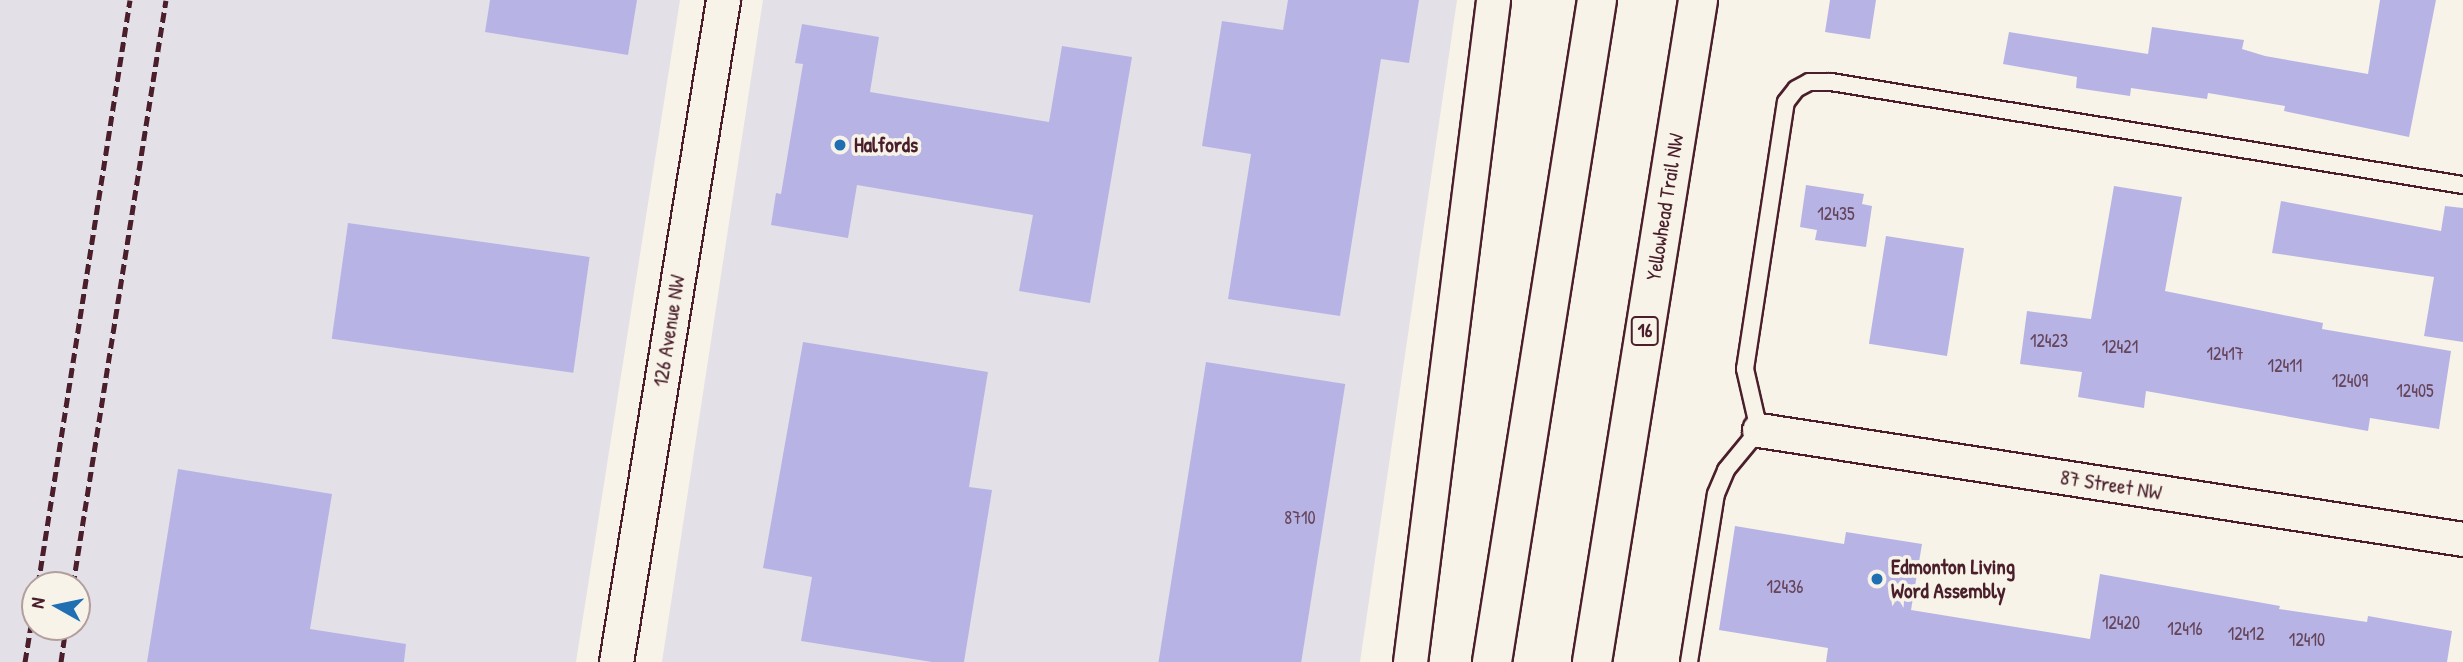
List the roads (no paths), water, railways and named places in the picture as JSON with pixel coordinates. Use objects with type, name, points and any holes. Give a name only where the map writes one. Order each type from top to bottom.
[{"type":"highway","points":[[1492,662],[1597,0]]},
{"type":"highway","name":"Yellowhead Trail NW","points":[[1592,662],[1698,0]]},
{"type":"street","name":"126 Avenue NW","points":[[616,662],[723,0]]},
{"type":"street","points":[[1410,662],[1493,0]]},
{"type":"street","name":"87 Street NW","points":[[1759,430],[2463,539]]},
{"type":"lane","points":[[1689,662],[1716,494],[1726,470],[1759,430],[1745,369],[1786,102],[1796,89],[1809,82],[1831,82],[2463,185]]},
{"type":"railway","points":[[40,571],[130,0]]},
{"type":"railway","points":[[75,571],[166,0]]},
{"type":"railway","points":[[25,662],[28,641]]},
{"type":"railway","points":[[61,662],[64,641]]},
{"type":"place","name":"Halfords","points":[[840,145]]},
{"type":"place","name":"Edmonton Living Word Assembly","points":[[1877,579]]}]
